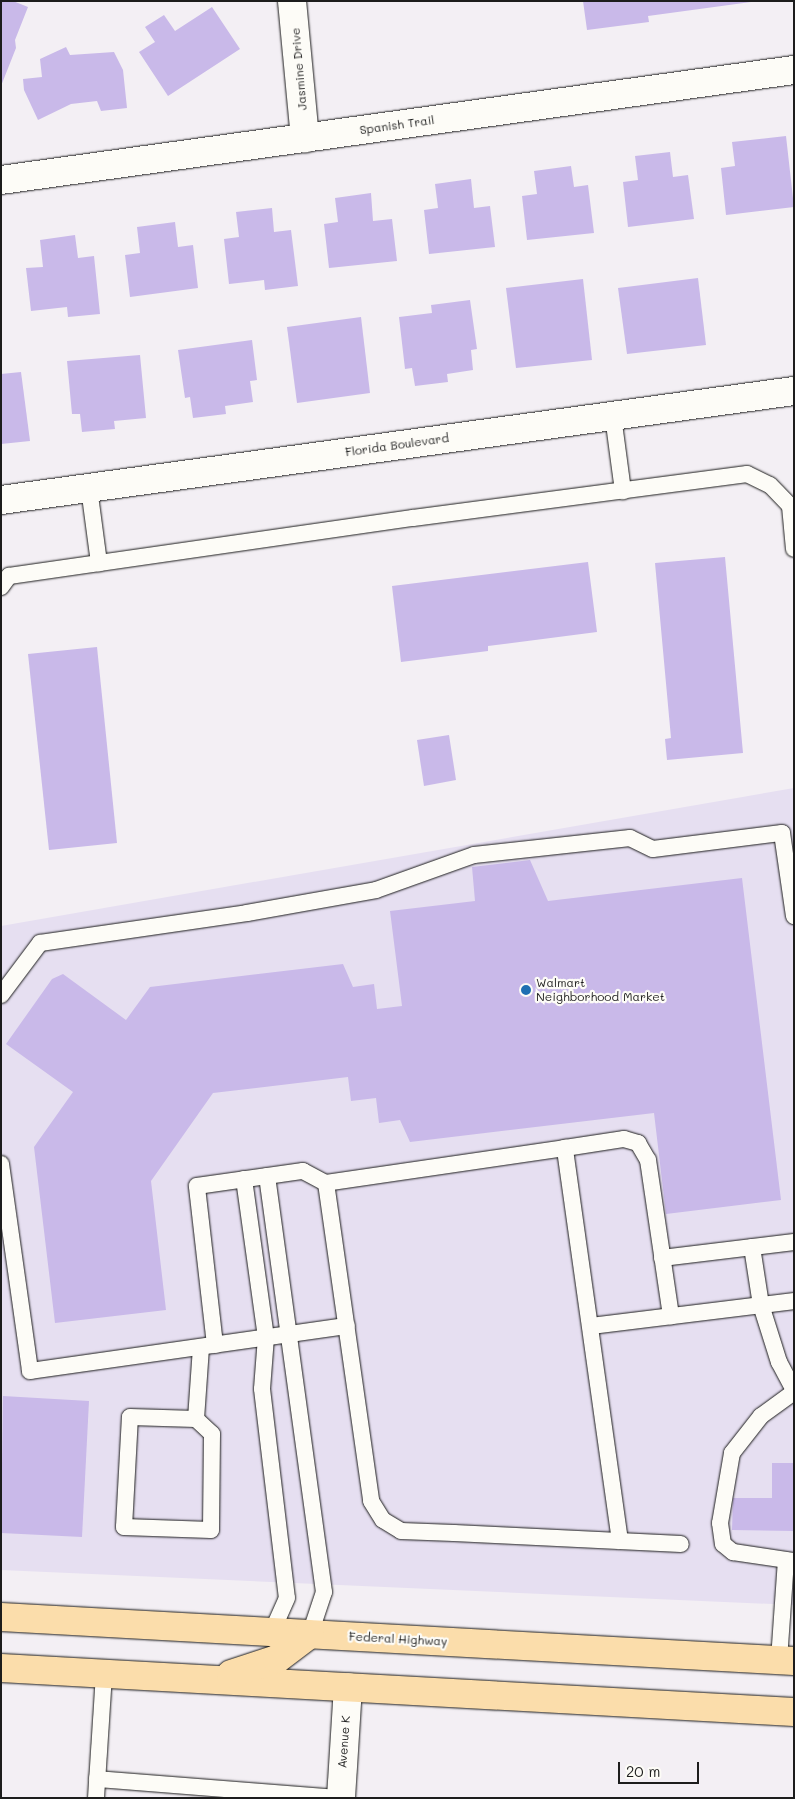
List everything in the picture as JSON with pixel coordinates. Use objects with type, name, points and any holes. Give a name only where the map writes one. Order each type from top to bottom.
[{"type":"main road","name":"Federal Highway","points":[[1,1617],[786,1660]]},
{"type":"main road","points":[[215,1679],[277,1659],[310,1634]]},
{"type":"main road","points":[[1,1668],[794,1712]]},
{"type":"street","name":"Jasmine Drive","points":[[292,1],[304,138]]},
{"type":"street","name":"Spanish Trail","points":[[1,180],[794,70]]},
{"type":"street","name":"Florida Boulevard","points":[[1,500],[794,391]]},
{"type":"street","name":"Avenue K","points":[[341,1798],[348,1687]]},
{"type":"lane","points":[[613,416],[623,491]]},
{"type":"lane","points":[[1,587],[9,576],[747,474],[770,485],[790,506],[794,549]]},
{"type":"lane","points":[[89,488],[99,563]]},
{"type":"lane","points":[[1,995],[40,943],[246,913],[376,890],[474,855],[630,838],[653,849],[782,833],[794,915]]},
{"type":"lane","points":[[196,1419],[208,1346],[197,1186],[304,1171],[326,1183],[624,1139],[638,1143],[648,1160],[671,1316]]},
{"type":"lane","points":[[564,1148],[591,1326],[620,1541]]},
{"type":"lane","points":[[1,1164],[30,1371],[346,1326]]},
{"type":"lane","points":[[267,1176],[324,1592],[310,1634]]},
{"type":"lane","points":[[244,1179],[266,1337],[262,1389],[287,1598],[272,1632]]},
{"type":"lane","points":[[326,1183],[371,1501],[383,1520],[401,1531],[681,1544]]},
{"type":"lane","points":[[662,1258],[794,1242]]},
{"type":"lane","points":[[752,1247],[761,1305],[779,1362],[794,1391],[761,1416],[732,1453],[720,1523],[723,1544],[734,1552],[790,1561],[786,1660]]},
{"type":"lane","points":[[591,1326],[794,1301]]},
{"type":"lane","points":[[130,1417],[196,1419],[212,1434],[211,1530],[124,1527],[130,1417]]},
{"type":"lane","points":[[96,1798],[104,1673]]},
{"type":"lane","points":[[97,1779],[268,1795],[336,1798]]},
{"type":"shaded area","points":[[794,788],[794,1605],[1,1570],[1,926]]},
{"type":"building","points":[[1,1],[13,1],[28,7],[15,40],[16,48],[1,86]]},
{"type":"building","points":[[583,1],[751,2],[648,16],[649,22],[587,30]]},
{"type":"building","points":[[212,7],[240,49],[168,96],[139,52],[155,42],[145,27],[164,15],[175,31]]},
{"type":"building","points":[[66,47],[70,55],[114,52],[123,70],[127,108],[101,111],[97,101],[71,104],[38,120],[24,90],[23,79],[42,77],[40,59]]},
{"type":"building","points":[[786,136],[794,207],[726,215],[721,168],[735,166],[732,142]]},
{"type":"building","points":[[670,152],[673,177],[688,175],[694,219],[628,227],[623,182],[638,180],[635,156]]},
{"type":"building","points":[[571,166],[574,187],[588,185],[594,233],[527,240],[522,196],[537,194],[534,171]]},
{"type":"building","points":[[471,179],[474,208],[490,206],[495,247],[429,254],[424,210],[438,208],[435,184]]},
{"type":"building","points":[[371,193],[373,221],[392,219],[397,261],[329,268],[324,224],[338,222],[335,198]]},
{"type":"building","points":[[272,208],[274,232],[291,230],[298,286],[265,290],[264,280],[229,284],[224,239],[239,237],[236,212]]},
{"type":"building","points":[[175,222],[178,247],[193,245],[198,288],[130,297],[125,255],[140,253],[137,227]]},
{"type":"building","points":[[75,235],[78,258],[94,256],[100,314],[68,317],[67,307],[31,311],[26,268],[43,267],[40,240]]},
{"type":"building","points":[[698,278],[706,345],[627,354],[618,288]]},
{"type":"building","points":[[583,279],[592,360],[516,368],[506,288]]},
{"type":"building","points":[[470,300],[477,349],[471,350],[473,370],[447,374],[448,382],[415,386],[412,368],[405,369],[399,317],[432,313],[431,305]]},
{"type":"building","points":[[361,317],[370,393],[297,403],[287,327]]},
{"type":"building","points":[[252,340],[257,380],[250,381],[253,402],[225,406],[226,414],[193,418],[190,397],[185,398],[178,350]]},
{"type":"building","points":[[140,355],[146,418],[114,421],[115,429],[82,432],[80,414],[72,414],[67,361]]},
{"type":"building","points":[[21,372],[30,441],[1,444],[1,374]]},
{"type":"building","points":[[725,557],[743,753],[667,760],[665,739],[671,738],[655,563]]},
{"type":"building","points":[[588,562],[597,632],[488,646],[488,651],[401,662],[392,586]]},
{"type":"building","points":[[97,647],[117,843],[49,850],[28,654]]},
{"type":"building","points":[[449,735],[456,780],[424,786],[417,740]]},
{"type":"building","points":[[530,860],[548,901],[742,878],[781,1200],[666,1214],[654,1113],[410,1142],[400,1120],[379,1123],[376,1098],[351,1101],[348,1077],[213,1093],[151,1181],[166,1310],[55,1323],[34,1147],[73,1092],[6,1044],[52,979],[63,974],[126,1020],[150,987],[343,964],[353,987],[374,984],[377,1009],[402,1006],[390,911],[475,901],[472,867]]},
{"type":"building","points":[[3,1396],[89,1401],[82,1537],[1,1533]]},
{"type":"building","points":[[772,1463],[794,1463],[794,1531],[732,1530],[733,1498],[772,1498]]},
{"type":"place","name":"Walmart Neighborhood Market","points":[[526,990]]}]
